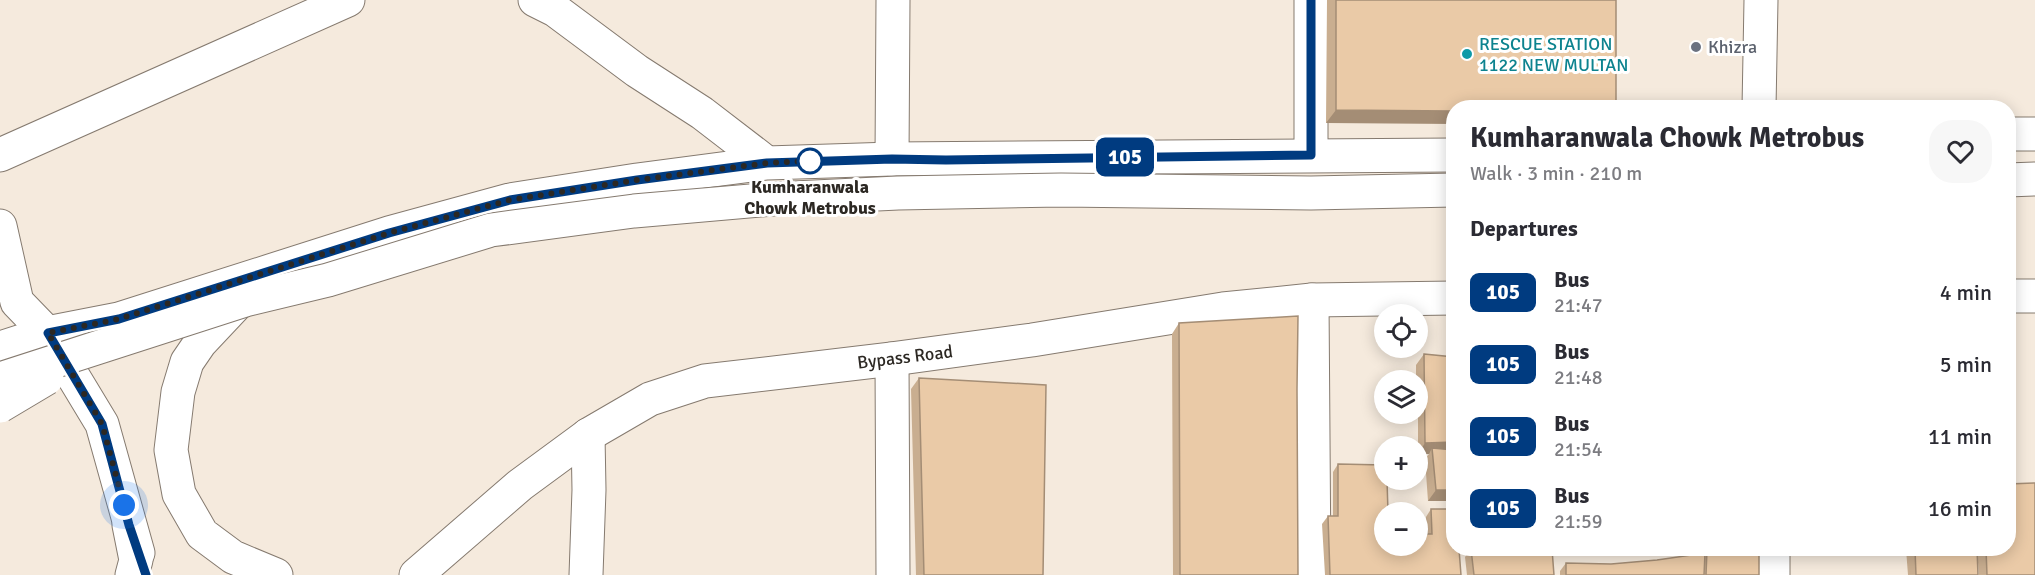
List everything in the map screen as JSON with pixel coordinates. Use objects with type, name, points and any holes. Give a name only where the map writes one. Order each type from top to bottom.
[{"type":"main road","points":[[0,155],[348,0]]},
{"type":"main road","points":[[892,159],[893,0]]},
{"type":"main road","points":[[1311,0],[1311,155]]},
{"type":"main road","points":[[1760,100],[1761,0]]},
{"type":"main road","points":[[550,3],[637,70],[702,113],[767,163]]},
{"type":"main road","points":[[2016,134],[2035,134]]},
{"type":"main road","points":[[0,348],[48,333],[119,319],[389,233],[510,200],[637,180],[767,163],[892,159],[1446,155]]},
{"type":"main road","points":[[2016,180],[2035,180]]},
{"type":"main road","points":[[0,380],[245,300],[328,280],[491,230],[634,211],[773,199],[922,193],[1061,190],[1311,193],[1446,190]]},
{"type":"main road","points":[[0,226],[17,302],[48,333],[102,424],[136,560],[132,575]]},
{"type":"main road","points":[[265,273],[200,343],[187,362],[178,392],[171,450],[179,494],[202,534],[233,557],[276,575]]},
{"type":"main road","points":[[2016,296],[2035,296]]},
{"type":"main road","name":"Bypass Road","points":[[416,575],[520,485],[588,435],[650,399],[705,381],[892,359],[1223,309],[1312,300],[1446,298]]},
{"type":"main road","points":[[1312,300],[1314,575]]},
{"type":"main road","points":[[0,406],[103,345]]},
{"type":"main road","points":[[892,359],[892,575]]},
{"type":"main road","points":[[586,575],[588,435]]},
{"type":"main road","points":[[129,525],[146,575]]},
{"type":"main road","points":[[1773,556],[1773,575]]},
{"type":"building","name":"RESCUE STATION 1122 NEW MULTAN","points":[[1336,0],[1616,0],[1616,100],[1446,100],[1446,111],[1336,110]]},
{"type":"building","points":[[1298,316],[1298,575],[1180,575],[1179,323]]},
{"type":"building","points":[[1428,354],[1446,356],[1446,442],[1428,443],[1428,436],[1425,436],[1425,424],[1428,424],[1428,370],[1424,370],[1424,358],[1428,358]]},
{"type":"building","points":[[919,378],[1046,385],[1043,575],[924,575]]},
{"type":"building","points":[[1432,448],[1446,449],[1446,490],[1436,490]]},
{"type":"building","points":[[1338,464],[1374,465],[1374,490],[1387,490],[1388,502],[1374,502],[1374,556],[1428,556],[1428,534],[1432,534],[1431,509],[1446,509],[1446,556],[1460,556],[1461,575],[1330,575],[1328,516],[1338,516]]},
{"type":"building","points":[[2035,483],[2035,575],[1987,575],[1986,556],[2016,556],[2016,484]]},
{"type":"building","points":[[1472,556],[1553,556],[1554,575],[1474,575]]},
{"type":"building","points":[[1705,556],[1704,575],[1566,575],[1566,563],[1611,564]]},
{"type":"building","points":[[1707,556],[1759,556],[1759,575],[1706,575]]},
{"type":"building","points":[[1915,556],[1977,556],[1978,575],[1916,575]]},
{"type":"bus line","name":"105","points":[[146,575],[129,525],[102,424],[48,333],[119,319],[389,233],[510,200],[637,180],[767,163],[892,159],[1311,155],[1311,0]]},
{"type":"place","name":"Khizra","points":[[1696,47]]},
{"type":"place","name":"RESCUE STATION 1122 NEW MULTAN","points":[[1467,54]]},
{"type":"place","name":"Kumharanwala Chowk Metrobus","points":[[810,161]]},
{"type":"route","points":[[124,505],[102,424],[48,333],[119,319],[389,233],[510,200],[767,163],[810,161]]}]
